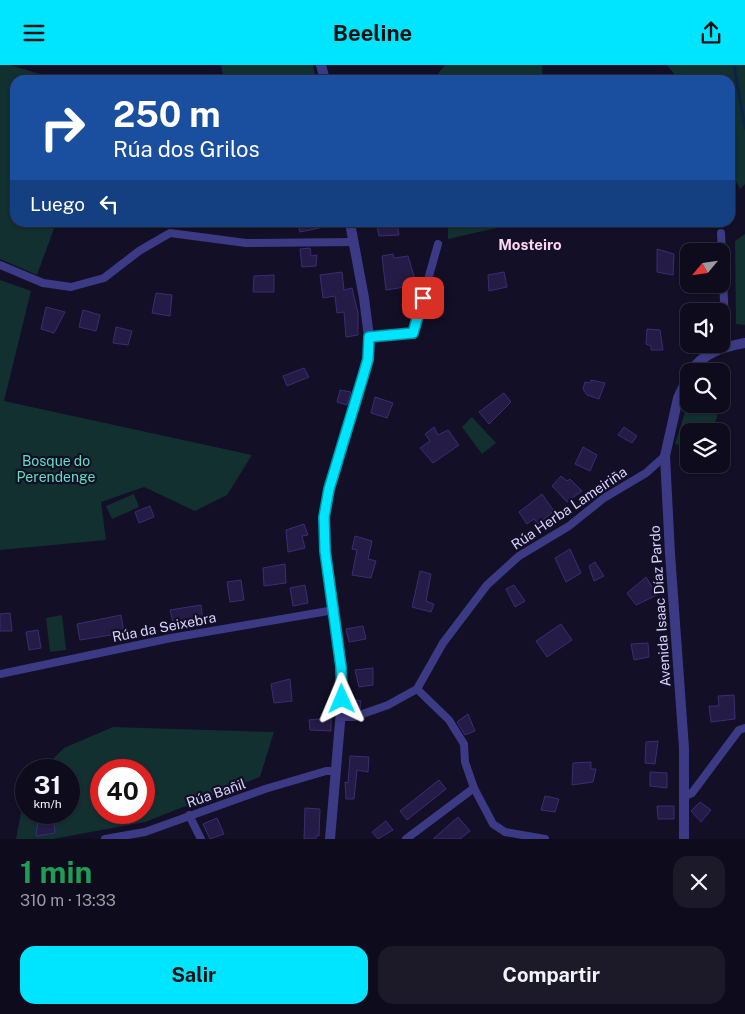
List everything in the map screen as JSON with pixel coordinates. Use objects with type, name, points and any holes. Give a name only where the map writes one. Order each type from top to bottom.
[{"type":"street","points":[[330,839],[341,717],[341,667],[325,551],[324,517],[329,489],[368,359],[369,337],[351,227]]},
{"type":"street","points":[[0,265],[43,283],[71,287],[104,278],[139,251],[170,233],[246,243],[353,242]]},
{"type":"street","points":[[721,233],[724,303]]},
{"type":"street","points":[[369,337],[413,333],[438,244]]},
{"type":"street","points":[[730,345],[745,343]]},
{"type":"street","points":[[697,363],[714,353]]},
{"type":"street","name":"Avenida Isaac Díaz Pardo","points":[[680,394],[665,456],[685,796],[684,839]]},
{"type":"street","name":"Rúa Herba Lameiriña","points":[[417,689],[443,643],[487,585],[519,556],[569,526],[604,498],[646,473],[665,456]]},
{"type":"street","name":"Rúa da Seixebra","points":[[0,674],[171,638],[334,610]]},
{"type":"street","points":[[341,717],[354,717],[388,705],[417,689],[449,720],[464,744],[465,762],[474,788],[493,824],[505,832],[545,839]]},
{"type":"street","points":[[685,796],[692,793],[739,730],[745,728]]},
{"type":"street","name":"Rúa Bañil","points":[[105,839],[146,832],[189,815],[274,787],[326,771],[336,771]]},
{"type":"street","points":[[406,839],[474,788]]},
{"type":"street","points":[[189,815],[201,839]]},
{"type":"green space","points":[[0,65],[10,65],[43,75],[10,75],[10,227],[55,227],[37,275],[0,259]]},
{"type":"green space","points":[[221,65],[313,65],[315,75],[223,75]]},
{"type":"green space","points":[[445,65],[542,65],[543,75],[437,75]]},
{"type":"green space","points":[[667,65],[745,65],[745,184],[740,189],[735,180],[735,75],[675,75]]},
{"type":"green space","points":[[448,227],[501,227],[448,239]]},
{"type":"green space","points":[[745,234],[745,325],[736,324],[735,241]]},
{"type":"green space","name":"Bosque do Perendenge","points":[[0,280],[31,291],[4,401],[252,455],[227,495],[195,511],[144,487],[101,502],[106,540],[0,550]]},
{"type":"green space","points":[[685,413],[717,413],[715,423],[682,423]]},
{"type":"green space","points":[[472,417],[496,443],[482,454],[462,427]]},
{"type":"green space","points":[[680,428],[680,445],[675,444]]},
{"type":"green space","points":[[134,494],[139,507],[112,519],[106,506]]},
{"type":"green space","points":[[62,615],[66,650],[50,652],[46,618]]},
{"type":"green space","points":[[113,727],[274,732],[260,777],[155,818],[155,759],[90,759],[90,824],[134,824],[53,839],[16,839],[19,824],[80,824],[80,759],[53,759],[64,748]]},
{"type":"building","points":[[299,227],[324,227],[300,232]]},
{"type":"building","points":[[377,227],[398,227],[399,235],[379,236]]},
{"type":"building","points":[[310,248],[311,256],[317,255],[316,266],[302,267],[300,249]]},
{"type":"building","points":[[657,249],[674,254],[673,275],[657,272]]},
{"type":"building","points":[[393,254],[394,258],[408,256],[415,280],[404,282],[405,287],[386,290],[382,256]]},
{"type":"building","points":[[342,272],[344,290],[352,288],[358,313],[358,335],[346,337],[344,312],[337,313],[335,296],[323,298],[320,275]]},
{"type":"building","points":[[504,272],[507,287],[489,291],[488,275]]},
{"type":"building","points":[[274,275],[274,292],[253,292],[254,276]]},
{"type":"building","points":[[156,293],[172,295],[170,316],[152,313]]},
{"type":"building","points":[[46,307],[65,312],[54,333],[41,329]]},
{"type":"building","points":[[83,310],[100,315],[96,331],[79,327]]},
{"type":"building","points":[[116,327],[132,331],[128,345],[113,343]]},
{"type":"building","points":[[647,329],[660,330],[663,350],[651,350],[651,346],[646,344]]},
{"type":"building","points":[[304,368],[309,377],[287,386],[283,376]]},
{"type":"building","points":[[591,380],[605,383],[599,399],[587,395],[583,389],[585,382],[590,383]]},
{"type":"building","points":[[340,390],[351,392],[347,405],[337,402]]},
{"type":"building","points":[[504,393],[511,402],[489,424],[479,412]]},
{"type":"building","points":[[375,397],[393,403],[387,418],[371,413]]},
{"type":"building","points":[[434,427],[438,435],[448,430],[459,445],[433,463],[420,448],[430,441],[425,434]]},
{"type":"building","points":[[624,427],[637,436],[632,443],[618,435]]},
{"type":"building","points":[[583,447],[597,455],[590,471],[575,464]]},
{"type":"building","points":[[561,476],[567,481],[570,479],[582,491],[567,502],[552,486]]},
{"type":"building","points":[[542,494],[554,511],[538,524],[534,519],[527,524],[519,512]]},
{"type":"building","points":[[150,506],[154,517],[139,523],[135,512]]},
{"type":"building","points":[[304,524],[308,535],[302,536],[305,548],[288,552],[286,530]]},
{"type":"building","points":[[355,536],[372,541],[368,559],[376,561],[371,578],[352,575],[357,550],[352,549]]},
{"type":"building","points":[[570,549],[581,573],[566,582],[555,558]]},
{"type":"building","points":[[595,562],[604,576],[594,581],[589,566]]},
{"type":"building","points":[[285,564],[286,583],[264,586],[263,568]]},
{"type":"building","points":[[420,571],[431,574],[426,601],[434,604],[431,612],[412,607]]},
{"type":"building","points":[[646,577],[657,595],[636,605],[627,593]]},
{"type":"building","points":[[241,580],[244,600],[230,602],[227,582]]},
{"type":"building","points":[[305,585],[308,603],[293,606],[290,588]]},
{"type":"building","points":[[514,585],[525,601],[515,607],[506,589]]},
{"type":"building","points":[[201,605],[203,621],[174,627],[170,610]]},
{"type":"building","points":[[10,613],[12,631],[0,631],[0,614]]},
{"type":"building","points":[[121,615],[124,633],[80,640],[77,624]]},
{"type":"building","points":[[561,624],[572,640],[547,657],[536,641]]},
{"type":"building","points":[[363,626],[366,639],[349,642],[346,629]]},
{"type":"building","points":[[38,630],[41,648],[29,650],[26,632]]},
{"type":"building","points":[[648,643],[649,657],[634,660],[631,644]]},
{"type":"building","points":[[373,668],[373,685],[359,687],[355,670]]},
{"type":"building","points":[[290,679],[292,701],[274,703],[271,684]]},
{"type":"building","points":[[734,695],[735,719],[711,722],[709,706],[719,706],[718,696]]},
{"type":"building","points":[[349,699],[361,701],[360,709],[349,711]]},
{"type":"building","points":[[468,714],[475,731],[465,735],[457,722]]},
{"type":"building","points":[[331,718],[331,731],[310,730],[309,720]]},
{"type":"building","points":[[658,741],[655,764],[645,763],[646,742]]},
{"type":"building","points":[[350,756],[369,757],[368,772],[357,770],[354,799],[346,799],[345,782],[348,783]]},
{"type":"building","points":[[591,762],[591,769],[596,769],[593,782],[572,785],[573,763]]},
{"type":"building","points":[[650,772],[667,773],[667,788],[650,786]]},
{"type":"building","points":[[439,780],[446,789],[407,820],[400,811]]},
{"type":"building","points":[[545,796],[559,799],[555,812],[541,810]]},
{"type":"building","points":[[700,802],[711,810],[701,822],[691,811]]},
{"type":"building","points":[[657,806],[674,806],[674,819],[658,819]]},
{"type":"building","points":[[305,808],[320,809],[319,836],[316,836],[316,839],[304,839]]},
{"type":"building","points":[[458,817],[470,831],[460,839],[433,839]]},
{"type":"building","points":[[217,818],[224,834],[210,839],[203,824]]},
{"type":"building","points":[[386,821],[393,830],[378,839],[372,832]]},
{"type":"building","points":[[38,824],[54,824],[55,833],[36,836]]},
{"type":"waterway","points":[[734,65],[745,128]]},
{"type":"district","name":"Mosteiro","points":[[530,244]]},
{"type":"route","points":[[342,699],[341,667],[325,551],[324,517],[329,489],[357,401],[368,359],[369,337],[413,333],[423,298]]}]
